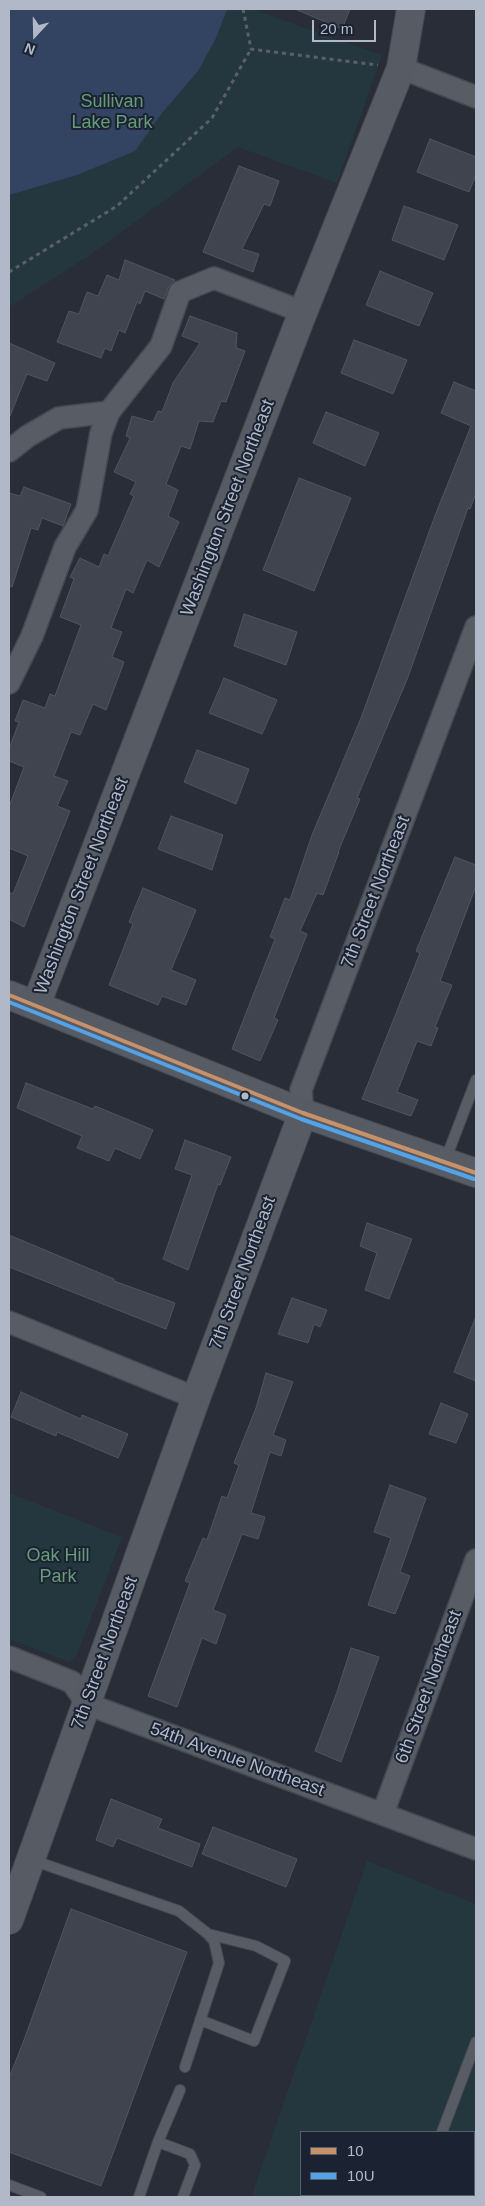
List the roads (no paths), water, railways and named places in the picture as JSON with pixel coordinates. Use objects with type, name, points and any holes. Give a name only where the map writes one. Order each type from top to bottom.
[{"type":"street","name":"Washington Street Northeast","points":[[36,1005],[303,312],[401,68],[411,9]]},
{"type":"street","points":[[401,68],[476,98]]},
{"type":"street","points":[[9,683],[32,636],[65,547],[88,510],[101,433],[109,412],[161,346],[180,292],[214,278],[303,312]]},
{"type":"street","points":[[9,451],[28,436],[59,418],[109,412]]},
{"type":"street","name":"7th Street Northeast","points":[[9,1920],[196,1398],[303,1113],[301,1090],[476,627]]},
{"type":"street","points":[[9,995],[303,1113],[476,1173]]},
{"type":"street","points":[[9,1322],[196,1398]]},
{"type":"street","name":"6th Street Northeast","points":[[383,1814],[476,1560]]},
{"type":"street","points":[[9,1657],[72,1682],[87,1704]]},
{"type":"street","name":"54th Avenue Northeast","points":[[87,1704],[476,1849]]},
{"type":"lane","points":[[445,1161],[476,1080]]},
{"type":"lane","points":[[31,1860],[179,1911],[208,1934],[214,1942],[219,1963],[185,2067]]},
{"type":"lane","points":[[200,2020],[254,2041],[285,1961],[256,1946],[208,1934]]},
{"type":"lane","points":[[442,2131],[476,2042]]},
{"type":"lane","points":[[139,2197],[158,2142],[180,2090]]},
{"type":"lane","points":[[158,2142],[190,2154],[195,2165],[183,2197]]},
{"type":"lane","points":[[9,2185],[42,2197]]},
{"type":"water","points":[[9,9],[227,9],[216,38],[198,71],[161,114],[135,151],[77,175],[9,195]]},
{"type":"park label","name":"Sullivan Lake Park","points":[[112,112]]},
{"type":"park label","name":"Oak Hill Park","points":[[58,1566]]}]
